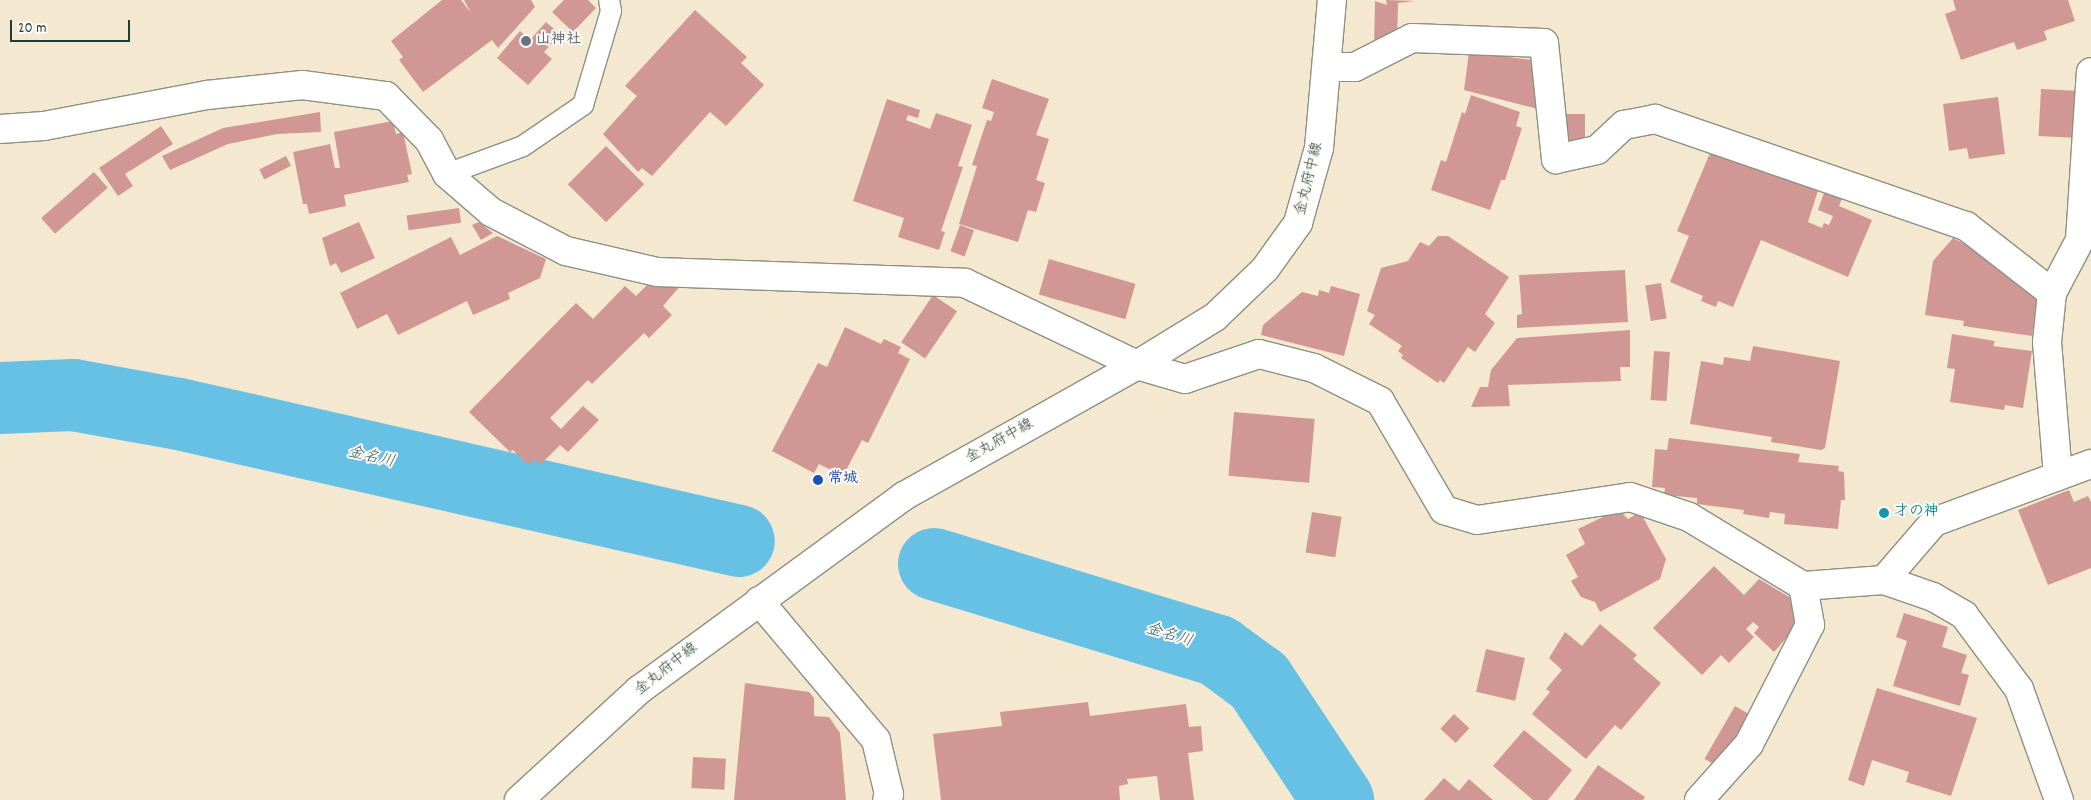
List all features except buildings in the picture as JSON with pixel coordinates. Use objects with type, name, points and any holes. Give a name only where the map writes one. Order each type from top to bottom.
[{"type":"street","name":"金丸府中線","points":[[519,800],[639,690],[758,601],[904,496],[1137,365],[1216,317],[1265,269],[1298,223],[1319,148],[1329,67],[1332,0]]},
{"type":"street","points":[[1329,67],[1355,67],[1412,38],[1544,43],[1556,159],[1597,150],[1624,125],[1655,119],[1966,226],[2052,293]]},
{"type":"street","points":[[2058,476],[2047,342],[2052,293],[2080,240],[2091,72]]},
{"type":"street","points":[[0,129],[44,126],[206,96],[302,85],[386,96],[429,140],[448,174],[491,212],[566,251],[657,272],[965,283],[1137,365],[1184,379],[1259,354],[1314,368],[1380,401],[1444,510],[1477,520],[1630,497],[1689,517],[1803,586],[1884,580],[1933,597],[1964,615],[2019,690],[2060,800]]},
{"type":"street","points":[[1884,580],[1934,522],[2091,464]]},
{"type":"street","points":[[1698,800],[1749,744],[1810,625],[1803,586]]},
{"type":"street","points":[[758,601],[876,740],[889,794],[887,800]]},
{"type":"lane","points":[[448,174],[523,146],[583,105],[611,11],[609,0]]},
{"type":"waterway","name":"金名川","points":[[0,398],[73,395],[179,414],[739,541]]},
{"type":"waterway","name":"金名川","points":[[934,564],[1218,651],[1259,681],[1338,800]]},
{"type":"place","name":"山神社","points":[[526,41]]},
{"type":"place","name":"常城","points":[[818,480]]},
{"type":"place","name":"才の神","points":[[1884,513]]}]
